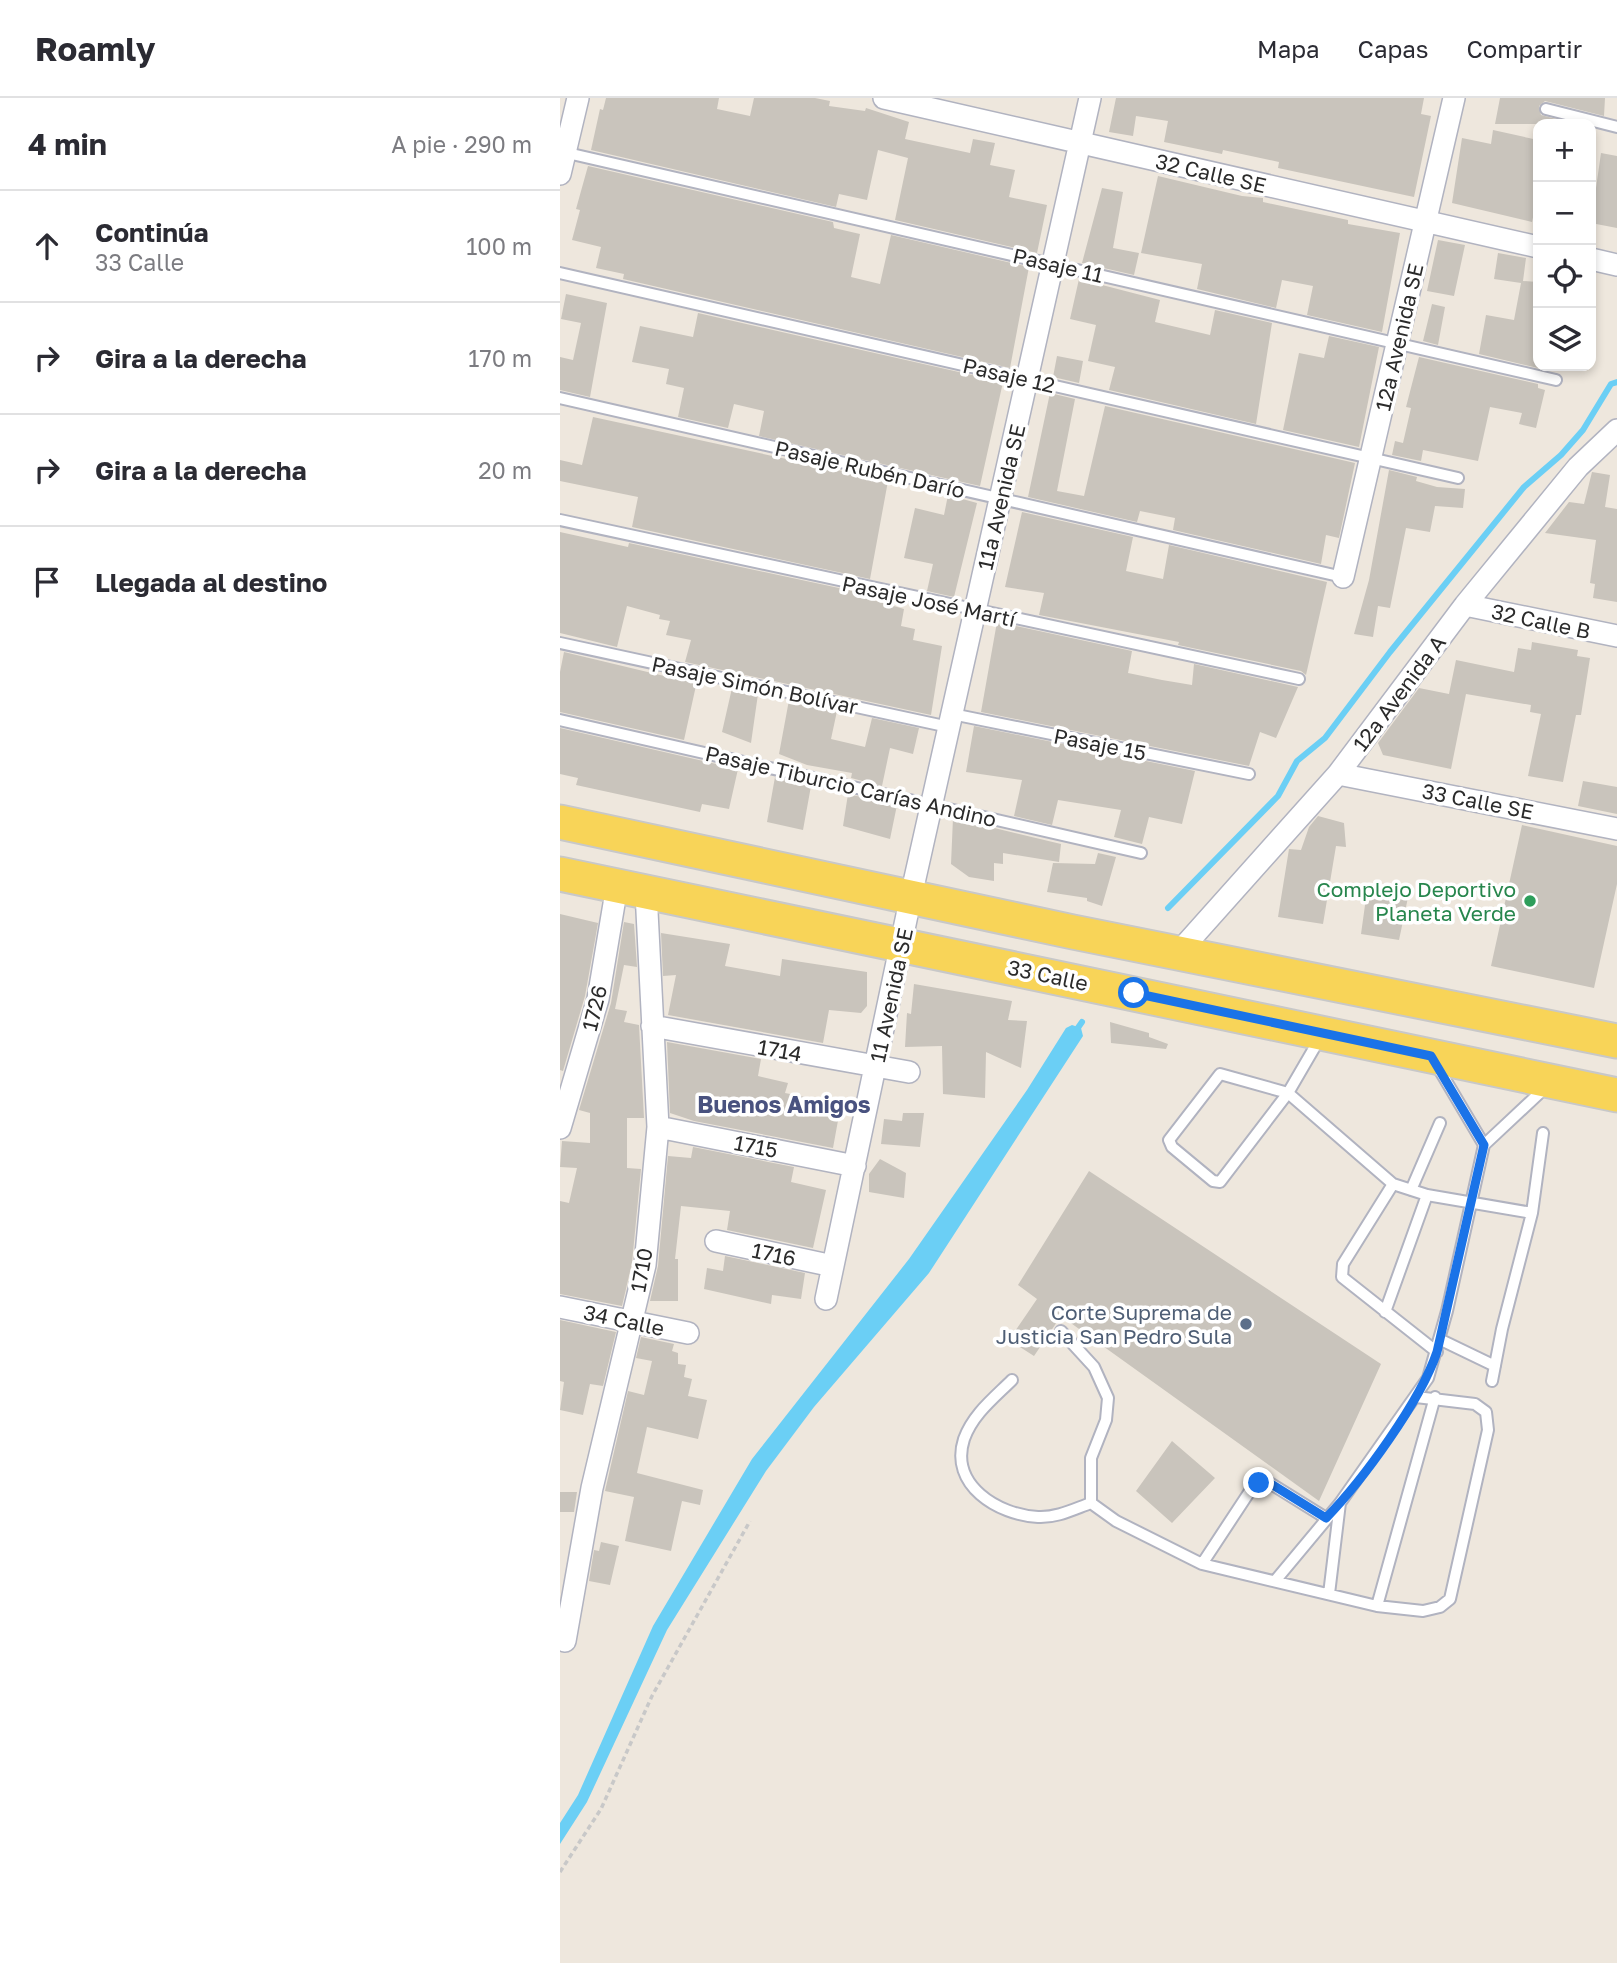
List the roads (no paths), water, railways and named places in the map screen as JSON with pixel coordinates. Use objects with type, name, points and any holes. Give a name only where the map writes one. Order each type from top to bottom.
[{"type":"main road","points":[[560,822],[1178,953],[1617,1040]]},
{"type":"main road","name":"33 Calle","points":[[560,874],[1617,1095]]},
{"type":"street","points":[[560,174],[563,152],[578,98]]},
{"type":"street","name":"32 Calle SE","points":[[884,98],[1533,246]]},
{"type":"street","name":"11a Avenida SE","points":[[911,896],[1090,98]]},
{"type":"street","name":"12a Avenida SE","points":[[1343,577],[1454,98]]},
{"type":"street","points":[[1596,260],[1617,265]]},
{"type":"street","name":"12a Avenida A","points":[[1178,953],[1338,774],[1465,605],[1578,467],[1615,435]]},
{"type":"street","name":"32 Calle B","points":[[1465,605],[1617,636]]},
{"type":"street","name":"33 Calle SE","points":[[1338,774],[1617,829]]},
{"type":"street","name":"1710","points":[[565,1641],[592,1488],[645,1265],[658,1127],[652,1026],[631,889]]},
{"type":"street","name":"1726","points":[[560,1128],[631,889]]},
{"type":"street","name":"11 Avenida SE","points":[[826,1299],[911,896]]},
{"type":"street","name":"1714","points":[[652,1026],[909,1072]]},
{"type":"street","name":"1715","points":[[658,1127],[855,1166]]},
{"type":"street","name":"1716","points":[[716,1241],[833,1266]]},
{"type":"street","name":"34 Calle","points":[[560,1307],[688,1333]]},
{"type":"lane","points":[[1546,109],[1617,127]]},
{"type":"lane","name":"Pasaje 11","points":[[563,152],[1556,380]]},
{"type":"lane","name":"Pasaje 12","points":[[560,273],[1458,478]]},
{"type":"lane","name":"Pasaje Rubén Darío","points":[[560,398],[1343,577]]},
{"type":"lane","name":"Pasaje José Martí","points":[[560,520],[975,612],[1299,679]]},
{"type":"lane","name":"Pasaje Simón Bolívar","points":[[560,643],[951,721]]},
{"type":"lane","name":"Pasaje Tiburcio Carías Andino","points":[[560,720],[1141,853]]},
{"type":"lane","name":"Pasaje 15","points":[[951,721],[1249,775]]},
{"type":"lane","points":[[1324,1033],[1288,1093],[1220,1182],[1213,1181],[1172,1147],[1169,1140],[1172,1134],[1220,1074],[1288,1093],[1393,1184],[1472,1205],[1532,1213]]},
{"type":"lane","points":[[1431,1056],[1484,1145]]},
{"type":"lane","points":[[1275,1581],[1340,1503],[1428,1378],[1437,1352],[1484,1145],[1552,1081]]},
{"type":"lane","points":[[1411,1190],[1440,1123]]},
{"type":"lane","points":[[1492,1381],[1532,1213],[1543,1133]]},
{"type":"lane","points":[[1393,1184],[1341,1270],[1342,1277],[1437,1352]]},
{"type":"lane","points":[[1385,1312],[1427,1195]]},
{"type":"lane","points":[[1061,1331],[1094,1367],[1108,1398],[1107,1420],[1091,1458],[1091,1503]]},
{"type":"lane","points":[[1439,1339],[1494,1367]]},
{"type":"lane","points":[[1012,1380],[974,1418],[963,1441],[962,1468],[971,1487],[988,1502],[1038,1517],[1063,1514],[1091,1503]]},
{"type":"lane","points":[[1091,1503],[1116,1521],[1202,1564],[1377,1606],[1423,1611],[1440,1607],[1450,1599],[1488,1430],[1486,1412],[1475,1404],[1435,1397],[1416,1397]]},
{"type":"lane","points":[[1377,1606],[1435,1397]]},
{"type":"lane","points":[[1202,1564],[1250,1491],[1259,1483],[1268,1482],[1326,1518]]},
{"type":"lane","points":[[1329,1594],[1340,1503]]},
{"type":"water","points":[[1072,1025],[1081,1028],[1083,1036],[929,1273],[814,1407],[766,1471],[667,1630],[587,1802],[560,1844],[560,1823],[578,1795],[653,1626],[752,1459],[909,1259],[1027,1090],[1066,1028]]},
{"type":"waterway","points":[[1168,908],[1278,796],[1297,761],[1325,738],[1390,652],[1524,487],[1561,455],[1583,430],[1611,384],[1617,382]]},
{"type":"waterway","points":[[1075,1032],[1082,1022]]},
{"type":"place","name":"Complejo Deportivo Planeta Verde","points":[[1530,901]]},
{"type":"place","name":"Corte Suprema de Justicia San Pedro Sula","points":[[1246,1324]]},
{"type":"district","name":"Buenos Amigos","points":[[784,1104]]}]
